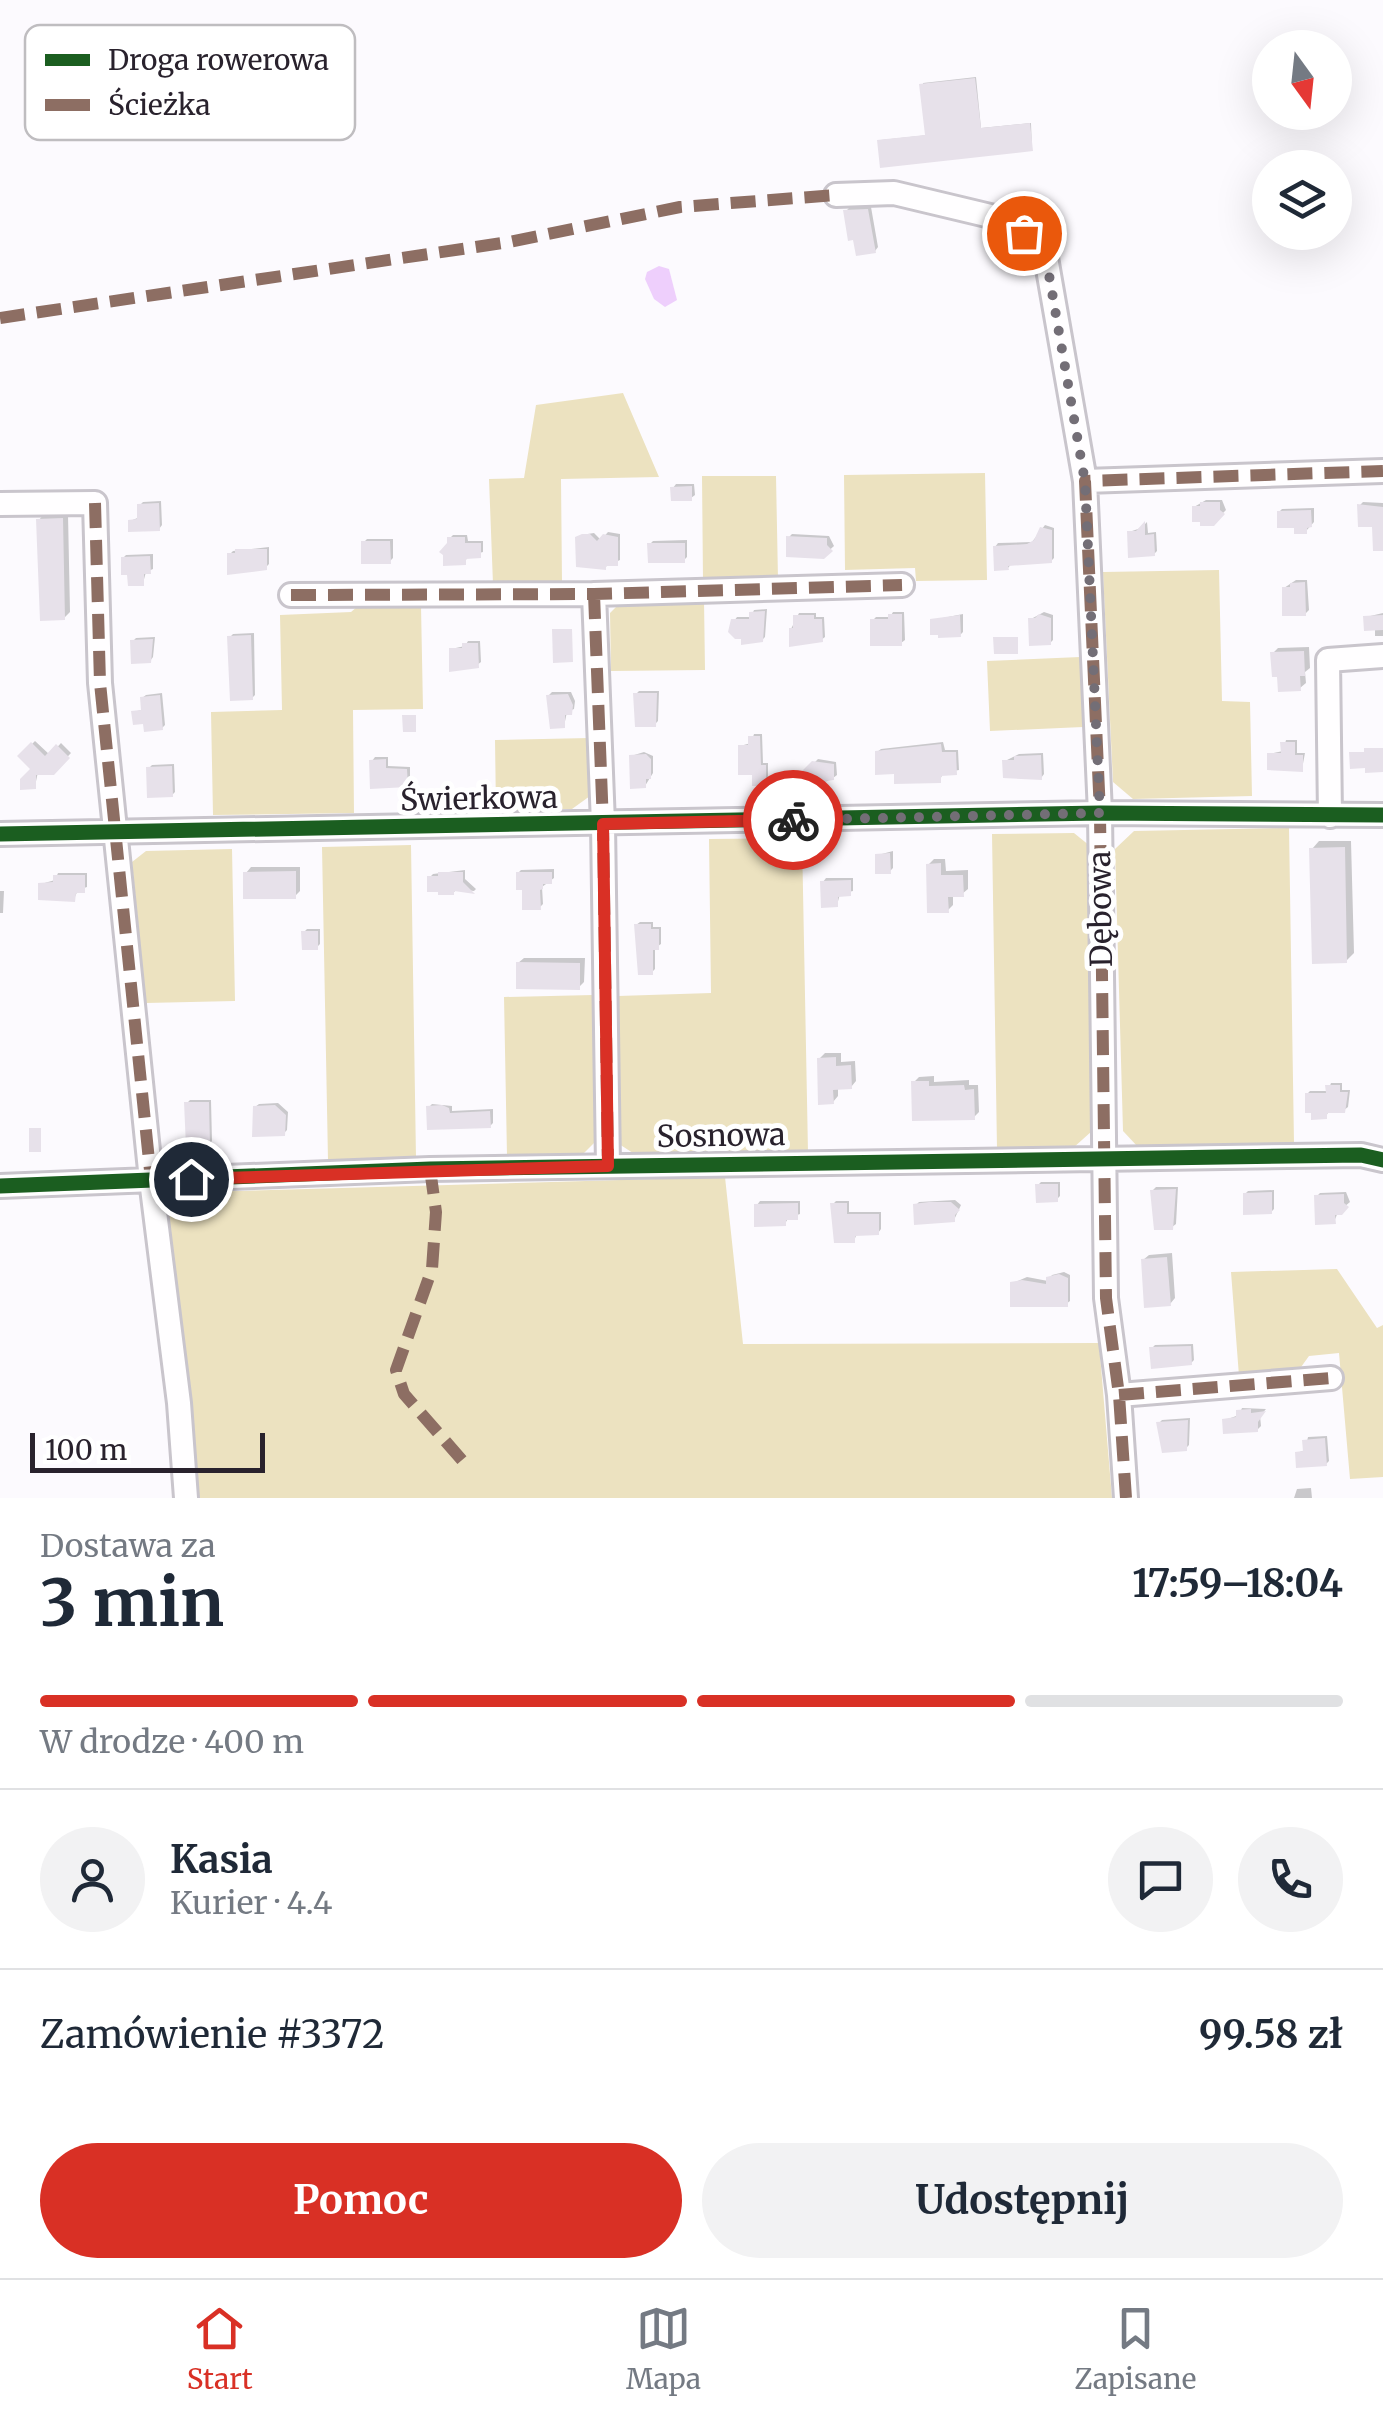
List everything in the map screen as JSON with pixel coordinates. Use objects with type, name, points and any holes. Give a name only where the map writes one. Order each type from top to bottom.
[{"type":"street","name":"Dębowa","points":[[836,195],[894,194],[985,215],[1003,220],[1044,246],[1085,482],[1100,813],[1106,1298],[1119,1394],[1126,1498]]},
{"type":"street","points":[[1085,482],[1383,471]]},
{"type":"street","points":[[0,504],[95,503],[100,683],[151,1180],[179,1403],[186,1498]]},
{"type":"street","points":[[291,595],[594,594],[902,585]]},
{"type":"street","name":"Świerkowa","points":[[594,594],[603,824],[608,1166]]},
{"type":"street","points":[[1330,816],[1328,660],[1383,656]]},
{"type":"street","name":"Świerkowa","points":[[0,834],[117,842],[603,824],[1100,813],[1383,815]]},
{"type":"street","name":"Sosnowa","points":[[0,1186],[608,1166],[1104,1157],[1361,1156],[1383,1160]]},
{"type":"street","points":[[1119,1394],[1331,1378]]},
{"type":"shaded area","points":[[659,266],[669,269],[677,300],[665,307],[654,299],[645,279],[647,272]]},
{"type":"shaded area","points":[[623,393],[659,477],[561,479],[562,582],[493,584],[489,479],[524,478],[536,405]]},
{"type":"shaded area","points":[[985,473],[987,580],[916,581],[915,568],[845,570],[844,475]]},
{"type":"shaded area","points":[[702,476],[776,476],[778,579],[703,580]]},
{"type":"shaded area","points":[[1219,570],[1222,701],[1250,702],[1252,796],[1133,799],[1113,782],[1103,572]]},
{"type":"shaded area","points":[[704,600],[705,670],[611,671],[610,613],[622,601]]},
{"type":"shaded area","points":[[358,606],[421,606],[423,709],[353,710],[354,813],[213,815],[211,712],[282,710],[280,615],[351,612]]},
{"type":"shaded area","points":[[1080,657],[1083,727],[990,731],[987,661]]},
{"type":"shaded area","points":[[589,738],[590,796],[572,809],[496,810],[495,740]]},
{"type":"shaded area","points":[[1289,828],[1294,1143],[1138,1147],[1123,1131],[1115,849],[1134,831]]},
{"type":"shaded area","points":[[1074,833],[1090,846],[1092,1131],[1073,1148],[997,1149],[992,834]]},
{"type":"shaded area","points":[[802,838],[808,1152],[633,1153],[619,1144],[618,996],[711,993],[709,839]]},
{"type":"shaded area","points":[[411,845],[416,1158],[328,1160],[322,847]]},
{"type":"shaded area","points":[[232,849],[235,1001],[146,1003],[132,862],[146,851]]},
{"type":"shaded area","points":[[593,995],[595,1142],[582,1155],[507,1156],[504,997]]},
{"type":"shaded area","points":[[725,1177],[743,1344],[1099,1343],[1112,1498],[196,1498],[164,1193]]},
{"type":"shaded area","points":[[1337,1269],[1377,1328],[1383,1325],[1383,1477],[1350,1479],[1339,1353],[1309,1356],[1296,1374],[1239,1376],[1231,1272]]},
{"type":"building","points":[[975,78],[981,128],[1030,123],[1033,151],[880,168],[877,140],[925,135],[919,84]]},
{"type":"building","points":[[868,209],[876,253],[856,256],[853,240],[848,241],[843,210]]},
{"type":"building","points":[[692,486],[692,501],[671,501],[670,487]]},
{"type":"building","points":[[1200,502],[1220,502],[1220,510],[1225,514],[1214,526],[1192,522],[1192,506],[1200,506]]},
{"type":"building","points":[[159,503],[160,531],[128,532],[128,520],[137,519],[137,504]]},
{"type":"building","points":[[1357,504],[1383,507],[1383,551],[1373,551],[1372,527],[1358,527]]},
{"type":"building","points":[[1311,510],[1312,527],[1307,528],[1307,534],[1294,534],[1294,528],[1277,528],[1277,511]]},
{"type":"building","points":[[63,518],[65,620],[40,621],[36,519]]},
{"type":"building","points":[[1145,521],[1145,535],[1154,534],[1155,556],[1128,558],[1127,531],[1136,531]]},
{"type":"building","points":[[1040,527],[1052,530],[1052,563],[1008,566],[1009,570],[994,571],[993,546],[1027,544],[1034,540]]},
{"type":"building","points":[[590,534],[597,541],[603,534],[618,537],[618,566],[606,566],[606,570],[576,567],[575,537]]},
{"type":"building","points":[[786,536],[827,538],[833,551],[824,559],[786,557]]},
{"type":"building","points":[[447,537],[465,537],[465,543],[481,543],[481,558],[466,559],[466,565],[443,566],[443,555],[439,552]]},
{"type":"building","points":[[361,541],[390,541],[391,564],[361,564]]},
{"type":"building","points":[[647,543],[685,543],[685,563],[648,563]]},
{"type":"building","points":[[235,549],[267,549],[267,570],[227,575],[227,553],[235,553]]},
{"type":"building","points":[[150,556],[151,574],[144,574],[144,586],[128,586],[127,575],[121,575],[121,557]]},
{"type":"building","points":[[1305,582],[1306,616],[1282,616],[1282,587]]},
{"type":"building","points":[[765,611],[763,642],[741,645],[741,639],[728,632],[731,619],[749,619],[749,612]]},
{"type":"building","points":[[888,614],[902,614],[902,646],[870,646],[870,619],[888,619]]},
{"type":"building","points":[[1039,614],[1051,618],[1051,645],[1029,646],[1028,618]]},
{"type":"building","points":[[793,615],[822,619],[823,642],[789,647]]},
{"type":"building","points":[[960,615],[961,637],[930,635],[930,619]]},
{"type":"building","points":[[1383,615],[1383,630],[1364,631],[1363,616]]},
{"type":"building","points":[[552,629],[572,629],[573,662],[553,663]]},
{"type":"building","points":[[251,635],[253,700],[230,701],[227,636]]},
{"type":"building","points":[[993,637],[1018,637],[1018,654],[994,654]]},
{"type":"building","points":[[153,639],[151,663],[131,664],[130,640]]},
{"type":"building","points":[[462,643],[478,643],[479,668],[449,672],[449,648],[462,648]]},
{"type":"building","points":[[1304,651],[1301,691],[1278,692],[1270,652]]},
{"type":"building","points":[[633,693],[657,693],[656,727],[635,727]]},
{"type":"building","points":[[568,694],[572,715],[565,715],[565,728],[550,729],[546,695]]},
{"type":"building","points":[[160,695],[163,730],[144,732],[143,724],[133,725],[131,711],[141,710],[140,697]]},
{"type":"building","points":[[402,715],[416,715],[416,732],[403,732]]},
{"type":"building","points":[[748,736],[760,736],[766,786],[752,786],[752,775],[738,775],[738,745],[748,745]]},
{"type":"building","points":[[31,742],[45,756],[56,744],[70,758],[54,775],[36,775],[36,789],[20,790],[20,779],[30,769],[17,756]]},
{"type":"building","points":[[1280,742],[1295,742],[1295,755],[1303,755],[1303,772],[1267,770],[1267,753],[1281,753]]},
{"type":"building","points":[[941,744],[942,752],[956,752],[957,775],[941,776],[941,783],[894,784],[894,774],[875,775],[875,751]]},
{"type":"building","points":[[1364,748],[1383,748],[1383,772],[1350,769],[1349,752],[1364,752]]},
{"type":"building","points":[[646,754],[651,759],[651,779],[646,779],[646,788],[630,789],[629,755]]},
{"type":"building","points":[[1041,755],[1042,780],[1003,778],[1002,760]]},
{"type":"building","points":[[386,759],[386,768],[407,769],[408,787],[370,789],[369,760]]},
{"type":"building","points":[[812,761],[834,764],[834,780],[826,781],[826,785],[806,785],[801,772]]},
{"type":"building","points":[[172,766],[173,797],[147,798],[146,767]]},
{"type":"building","points":[[1345,847],[1347,963],[1312,964],[1309,848]]},
{"type":"building","points":[[890,853],[891,874],[875,874],[875,854]]},
{"type":"building","points":[[941,863],[941,875],[963,875],[964,897],[948,897],[949,913],[927,913],[926,864]]},
{"type":"building","points":[[296,871],[296,899],[243,899],[243,872]]},
{"type":"building","points":[[438,872],[463,872],[463,882],[475,894],[427,892],[427,876],[438,876]]},
{"type":"building","points":[[516,872],[552,872],[552,884],[543,884],[540,890],[541,910],[522,910],[522,890],[516,890]]},
{"type":"building","points":[[53,875],[85,875],[85,893],[76,893],[75,902],[38,900],[38,883],[53,882]]},
{"type":"building","points":[[851,880],[851,896],[838,897],[838,907],[821,908],[820,881]]},
{"type":"building","points":[[634,924],[651,924],[651,929],[659,929],[659,950],[653,950],[653,975],[638,975]]},
{"type":"building","points":[[301,931],[318,931],[318,950],[302,950]]},
{"type":"building","points":[[516,962],[580,963],[580,990],[516,989]]},
{"type":"building","points":[[836,1057],[836,1066],[851,1065],[852,1089],[833,1090],[834,1104],[818,1105],[817,1058]]},
{"type":"building","points":[[911,1081],[974,1089],[975,1120],[912,1121]]},
{"type":"building","points":[[1325,1085],[1340,1085],[1340,1092],[1348,1092],[1345,1113],[1327,1113],[1327,1119],[1311,1120],[1311,1113],[1305,1113],[1305,1093],[1326,1093]]},
{"type":"building","points":[[184,1102],[209,1102],[210,1146],[186,1147]]},
{"type":"building","points":[[275,1105],[286,1115],[285,1136],[252,1137],[253,1106]]},
{"type":"building","points":[[442,1105],[450,1113],[490,1111],[491,1128],[427,1130],[426,1106]]},
{"type":"building","points":[[29,1128],[41,1128],[41,1152],[29,1152]]},
{"type":"building","points":[[1035,1184],[1058,1184],[1058,1202],[1036,1203]]},
{"type":"building","points":[[1176,1189],[1173,1230],[1154,1230],[1150,1190]]},
{"type":"building","points":[[1272,1192],[1272,1214],[1243,1215],[1243,1193]]},
{"type":"building","points":[[1344,1194],[1344,1203],[1349,1207],[1342,1215],[1335,1215],[1336,1224],[1315,1225],[1314,1195]]},
{"type":"building","points":[[951,1202],[960,1210],[955,1222],[914,1225],[913,1204]]},
{"type":"building","points":[[798,1203],[798,1220],[786,1220],[786,1226],[754,1227],[754,1204]]},
{"type":"building","points":[[830,1203],[847,1203],[847,1214],[879,1214],[879,1235],[855,1236],[855,1243],[834,1243]]},
{"type":"building","points":[[1167,1257],[1171,1306],[1144,1308],[1141,1259]]},
{"type":"building","points":[[1059,1274],[1068,1278],[1068,1307],[1010,1307],[1010,1282],[1046,1284],[1046,1277]]},
{"type":"building","points":[[1191,1346],[1192,1365],[1151,1369],[1149,1347]]},
{"type":"building","points":[[1251,1409],[1251,1413],[1266,1411],[1258,1422],[1258,1432],[1223,1434],[1222,1419],[1236,1417],[1236,1410]]},
{"type":"building","points":[[1188,1420],[1187,1451],[1162,1453],[1156,1422]]},
{"type":"building","points":[[1325,1438],[1327,1466],[1296,1468],[1295,1452],[1303,1451],[1302,1440]]},
{"type":"marked path","points":[[0,318],[509,242],[680,207],[836,195]]},
{"type":"marked path","points":[[1126,1498],[1119,1395],[1106,1298],[1100,813],[1085,481],[1383,471]]},
{"type":"marked path","points":[[95,503],[100,683],[151,1180]]},
{"type":"marked path","points":[[291,595],[594,594],[902,585]]},
{"type":"marked path","points":[[594,594],[603,824],[608,1166]]},
{"type":"marked path","points":[[430,1169],[436,1212],[432,1269],[396,1370],[404,1394],[468,1467]]},
{"type":"marked path","points":[[1119,1395],[1331,1378]]},
{"type":"cycle path","points":[[0,834],[1100,813],[1383,815]]},
{"type":"cycle path","points":[[0,1186],[430,1169],[1361,1155],[1383,1160]]},
{"type":"way so far","points":[[793,820],[1100,813],[1085,482],[1044,246],[1024,233]]},
{"type":"route","points":[[191,1179],[608,1166],[603,824],[793,820]]}]
